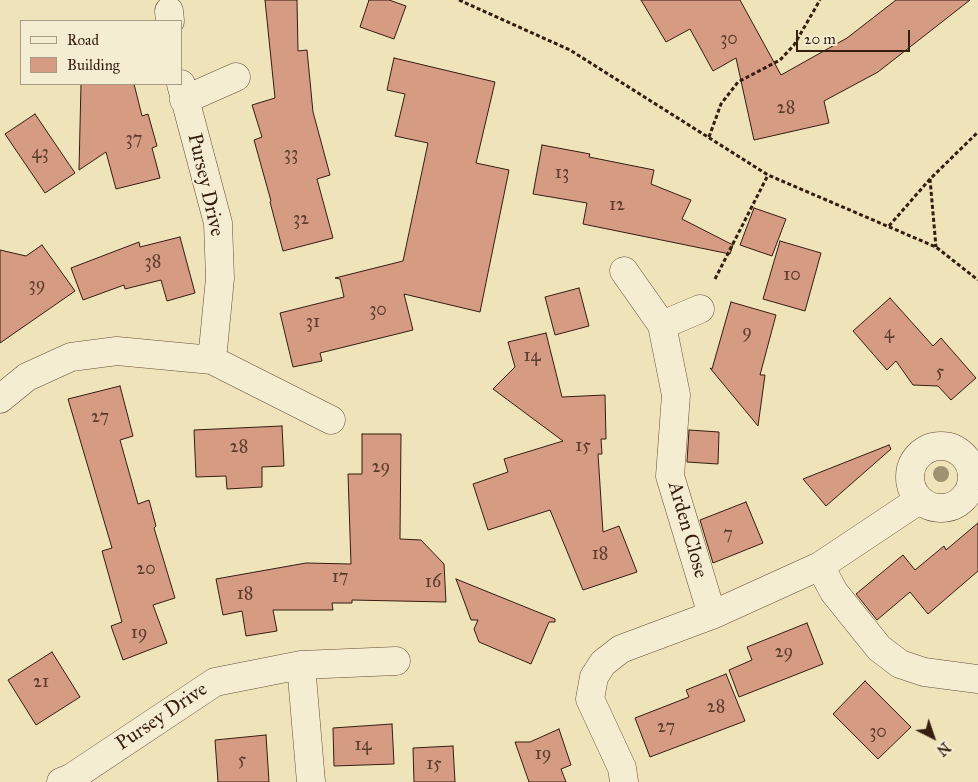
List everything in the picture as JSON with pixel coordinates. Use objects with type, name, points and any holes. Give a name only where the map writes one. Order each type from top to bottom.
[{"type":"street","name":"Pursey Drive","points":[[212,360],[220,278],[218,224],[183,92],[236,77]]},
{"type":"street","name":"Arden Close","points":[[624,271],[662,325],[676,396],[670,476],[712,615]]},
{"type":"street","points":[[662,325],[700,309]]},
{"type":"street","points":[[0,399],[27,377],[71,357],[117,351],[212,360],[331,420]]},
{"type":"street","points":[[941,445],[951,447],[973,457],[972,480],[964,498],[947,508],[937,508],[919,500],[911,486],[910,470],[920,452],[930,447],[941,445]]},
{"type":"street","points":[[624,782],[622,768],[590,699],[594,677],[603,663],[621,649],[712,615],[820,566],[919,500]]},
{"type":"street","points":[[820,566],[834,592],[879,648],[900,664],[924,672],[978,679]]},
{"type":"street","name":"Pursey Drive","points":[[60,782],[71,778],[215,682],[301,665],[396,661]]},
{"type":"street","points":[[301,665],[312,782]]},
{"type":"path","points":[[458,0],[570,50],[768,175],[936,247],[978,280]]},
{"type":"path","points":[[709,137],[721,104],[738,82],[780,60],[794,45],[820,0]]},
{"type":"path","points":[[889,226],[930,179],[978,132]]},
{"type":"path","points":[[700,309],[768,175]]},
{"type":"path","points":[[930,179],[936,247]]},
{"type":"building","points":[[265,0],[297,0],[298,51],[307,50],[313,112],[330,175],[317,179],[333,238],[283,251],[254,140],[262,137],[252,105],[275,98]]},
{"type":"building","points":[[369,0],[389,0],[406,6],[394,39],[360,27]]},
{"type":"building","points":[[641,0],[740,0],[781,75],[847,38],[896,0],[970,0],[878,72],[824,101],[829,123],[754,140],[736,58],[713,71],[690,29],[666,42]]},
{"type":"building","points":[[394,58],[495,82],[476,163],[509,170],[480,312],[404,294],[413,330],[320,353],[322,361],[293,367],[280,313],[344,297],[340,279],[335,278],[403,261],[428,143],[395,136],[405,94],[387,90]]},
{"type":"building","points":[[81,85],[134,85],[142,116],[148,114],[157,146],[152,148],[160,178],[116,189],[106,152],[79,170]]},
{"type":"building","points":[[35,114],[75,173],[45,193],[5,134]]},
{"type":"building","points":[[542,145],[590,154],[589,157],[654,170],[651,184],[691,200],[682,219],[733,245],[730,254],[583,224],[587,203],[533,194]]},
{"type":"building","points":[[754,208],[786,219],[772,256],[740,245]]},
{"type":"building","points":[[180,237],[195,293],[167,301],[161,280],[125,289],[124,285],[83,300],[71,268],[139,242],[140,247]]},
{"type":"building","points":[[780,241],[821,253],[805,311],[763,299]]},
{"type":"building","points":[[42,245],[75,291],[0,343],[0,250],[26,256]]},
{"type":"building","points":[[579,288],[589,326],[555,335],[545,297]]},
{"type":"building","points":[[890,298],[933,346],[941,338],[976,378],[951,400],[938,386],[913,385],[896,361],[887,370],[853,331]]},
{"type":"building","points":[[731,302],[776,315],[760,375],[765,375],[758,426],[710,368],[712,369]]},
{"type":"building","points":[[546,333],[562,397],[605,395],[606,439],[601,439],[602,454],[598,454],[603,532],[619,526],[637,572],[583,590],[550,510],[488,530],[473,484],[508,472],[504,459],[563,441],[493,389],[515,367],[508,342]]},
{"type":"building","points":[[120,386],[133,436],[120,440],[138,504],[149,500],[156,526],[154,528],[175,598],[153,605],[167,643],[123,660],[111,626],[122,622],[102,551],[112,548],[68,399]]},
{"type":"building","points":[[282,426],[284,466],[262,467],[262,487],[227,489],[226,476],[196,477],[194,430]]},
{"type":"building","points":[[689,430],[719,432],[718,464],[687,462]]},
{"type":"building","points":[[362,434],[401,434],[400,539],[421,540],[444,564],[446,602],[352,600],[352,603],[332,603],[333,610],[273,610],[277,631],[246,636],[242,611],[223,615],[216,579],[306,563],[351,564],[348,474],[362,474]]},
{"type":"building","points":[[889,445],[891,449],[826,506],[803,479]]},
{"type":"building","points":[[746,502],[763,543],[713,563],[700,520]]},
{"type":"building","points":[[978,523],[978,571],[928,614],[910,592],[877,620],[856,594],[903,555],[915,570],[944,546],[946,550]]},
{"type":"building","points":[[456,579],[555,619],[555,622],[549,622],[531,664],[479,642],[474,629],[478,620],[471,620]]},
{"type":"building","points":[[807,623],[823,664],[739,697],[729,670],[752,660],[747,647]]},
{"type":"building","points":[[52,652],[80,697],[36,725],[8,680]]},
{"type":"building","points":[[726,674],[745,721],[650,757],[635,718],[689,697],[686,690]]},
{"type":"building","points":[[865,681],[911,727],[878,759],[833,714]]},
{"type":"building","points":[[392,724],[394,764],[334,766],[333,728]]},
{"type":"building","points":[[559,729],[571,765],[561,769],[566,782],[529,782],[515,742],[530,742]]},
{"type":"building","points":[[266,735],[269,782],[218,782],[215,740]]},
{"type":"building","points":[[453,746],[455,782],[414,782],[413,748]]}]
